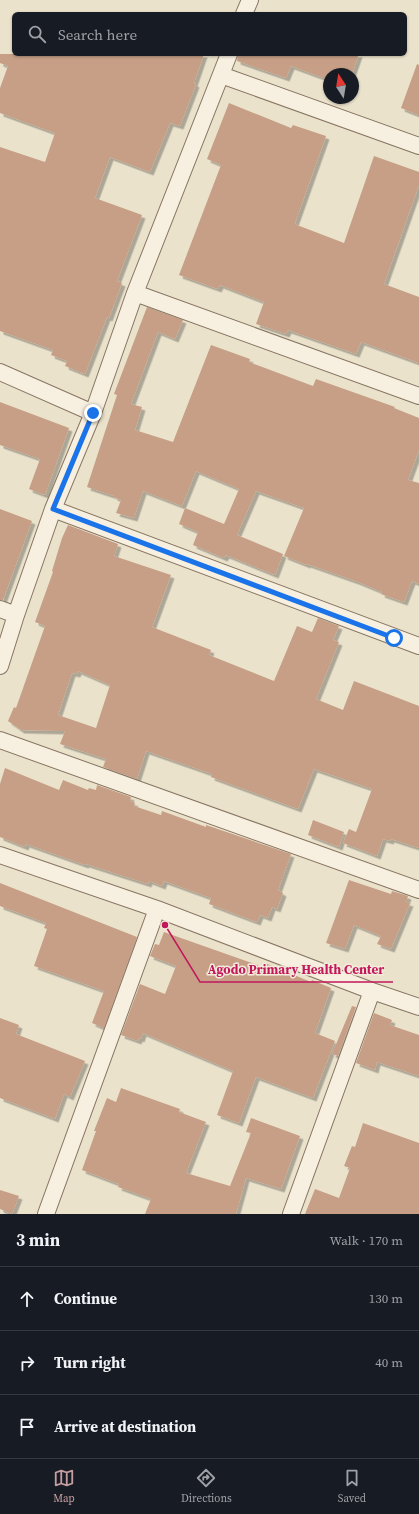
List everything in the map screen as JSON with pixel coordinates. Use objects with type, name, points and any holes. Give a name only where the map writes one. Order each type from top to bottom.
[{"type":"street","points":[[245,12],[250,0]]},
{"type":"street","points":[[0,666],[53,509],[93,413],[135,293],[228,56]]},
{"type":"street","points":[[221,74],[419,146]]},
{"type":"street","points":[[135,293],[419,396]]},
{"type":"street","points":[[0,372],[93,413]]},
{"type":"street","points":[[53,509],[419,646]]},
{"type":"street","points":[[0,610],[16,615]]},
{"type":"street","points":[[0,740],[419,890]]},
{"type":"street","points":[[0,855],[157,909],[372,991],[419,1007]]},
{"type":"street","points":[[46,1214],[157,909]]},
{"type":"street","points":[[291,1214],[372,991]]},
{"type":"building","points":[[0,54],[12,54],[12,56],[203,56],[194,83],[196,84],[180,126],[170,123],[150,172],[110,157],[95,198],[142,215],[117,281],[122,283],[85,374],[65,366],[67,361],[51,355],[53,350],[0,331],[0,147],[45,162],[55,133],[0,113],[0,88],[8,66],[0,63]]},
{"type":"building","points":[[238,56],[358,56],[354,68],[323,68],[323,78],[291,66],[286,78],[237,61]]},
{"type":"building","points":[[417,64],[419,65],[419,115],[401,108]]},
{"type":"building","points":[[229,103],[291,128],[293,125],[326,136],[295,223],[344,243],[374,156],[419,172],[419,185],[384,284],[419,297],[419,363],[361,342],[356,354],[288,330],[286,334],[256,324],[264,302],[220,285],[218,289],[179,275],[221,165],[207,159]]},
{"type":"building","points":[[147,307],[183,320],[175,339],[158,332],[131,404],[142,407],[135,430],[173,442],[211,345],[250,359],[249,362],[313,386],[316,379],[395,407],[394,408],[419,418],[419,450],[408,480],[419,483],[419,584],[412,581],[404,602],[381,594],[382,592],[358,582],[284,556],[304,508],[256,491],[237,535],[283,554],[275,575],[226,555],[224,558],[193,545],[198,532],[179,524],[185,508],[224,524],[239,489],[196,471],[182,506],[143,491],[134,518],[116,513],[121,500],[114,496],[87,487],[117,395],[114,394]]},
{"type":"building","points":[[0,402],[69,428],[45,495],[29,489],[40,459],[0,445]]},
{"type":"building","points":[[0,509],[32,521],[3,600],[0,600]]},
{"type":"building","points":[[68,525],[118,544],[114,556],[171,575],[152,627],[211,650],[209,655],[274,681],[297,626],[312,632],[318,618],[339,626],[333,640],[339,642],[316,699],[343,710],[354,681],[419,706],[419,848],[391,839],[390,841],[383,839],[377,856],[343,843],[349,829],[356,832],[372,789],[314,769],[298,809],[211,777],[212,774],[146,751],[137,779],[103,767],[106,759],[60,744],[65,731],[21,730],[8,721],[14,707],[16,708],[45,626],[35,622],[53,572],[52,571],[62,538]],"holes":[[[78,671],[110,685],[96,728],[58,715],[72,673],[77,674]]]},
{"type":"building","points":[[5,768],[59,790],[63,780],[88,790],[89,788],[96,790],[97,785],[131,797],[130,801],[135,803],[134,806],[161,815],[162,811],[206,827],[206,825],[291,854],[278,890],[283,893],[277,909],[272,907],[268,918],[260,915],[257,922],[209,904],[211,898],[164,881],[162,886],[149,881],[148,884],[86,864],[85,865],[26,844],[25,847],[0,837],[0,784]]},
{"type":"building","points":[[313,820],[344,832],[339,847],[308,835]]},
{"type":"building","points":[[349,880],[391,894],[392,891],[408,896],[406,902],[410,903],[391,949],[377,944],[381,936],[354,925],[345,949],[326,943]]},
{"type":"building","points":[[0,883],[137,937],[104,1028],[92,1023],[104,991],[34,966],[47,929],[44,928],[46,923],[0,906]]},
{"type":"building","points":[[164,932],[263,967],[265,963],[311,982],[312,980],[331,988],[315,1033],[335,1041],[313,1098],[256,1077],[239,1123],[217,1115],[233,1071],[143,1033],[141,1039],[139,1038],[138,1041],[121,1035],[140,984],[165,994],[176,966],[150,956],[155,944],[159,945]]},
{"type":"building","points":[[352,1006],[356,1007],[338,1056],[332,1054]]},
{"type":"building","points":[[374,1013],[392,1020],[390,1025],[419,1035],[419,1076],[377,1062],[375,1070],[356,1063]]},
{"type":"building","points":[[0,1018],[19,1025],[16,1034],[85,1061],[70,1097],[64,1094],[55,1119],[0,1098]]},
{"type":"building","points":[[121,1088],[180,1109],[179,1112],[206,1122],[186,1173],[230,1186],[251,1133],[246,1132],[251,1118],[300,1136],[281,1189],[246,1178],[236,1214],[145,1214],[151,1199],[118,1187],[119,1184],[82,1170],[96,1131],[94,1131],[107,1098],[116,1102]]},
{"type":"building","points":[[363,1123],[419,1143],[419,1214],[305,1214],[315,1189],[339,1198],[350,1168],[344,1166],[352,1146],[355,1147]]},
{"type":"building","points":[[0,1190],[19,1196],[12,1214],[0,1209]]},
{"type":"place","name":"Agodo Primary Health Center","points":[[165,925]]},
{"type":"route","points":[[93,413],[53,509],[394,638]]}]
